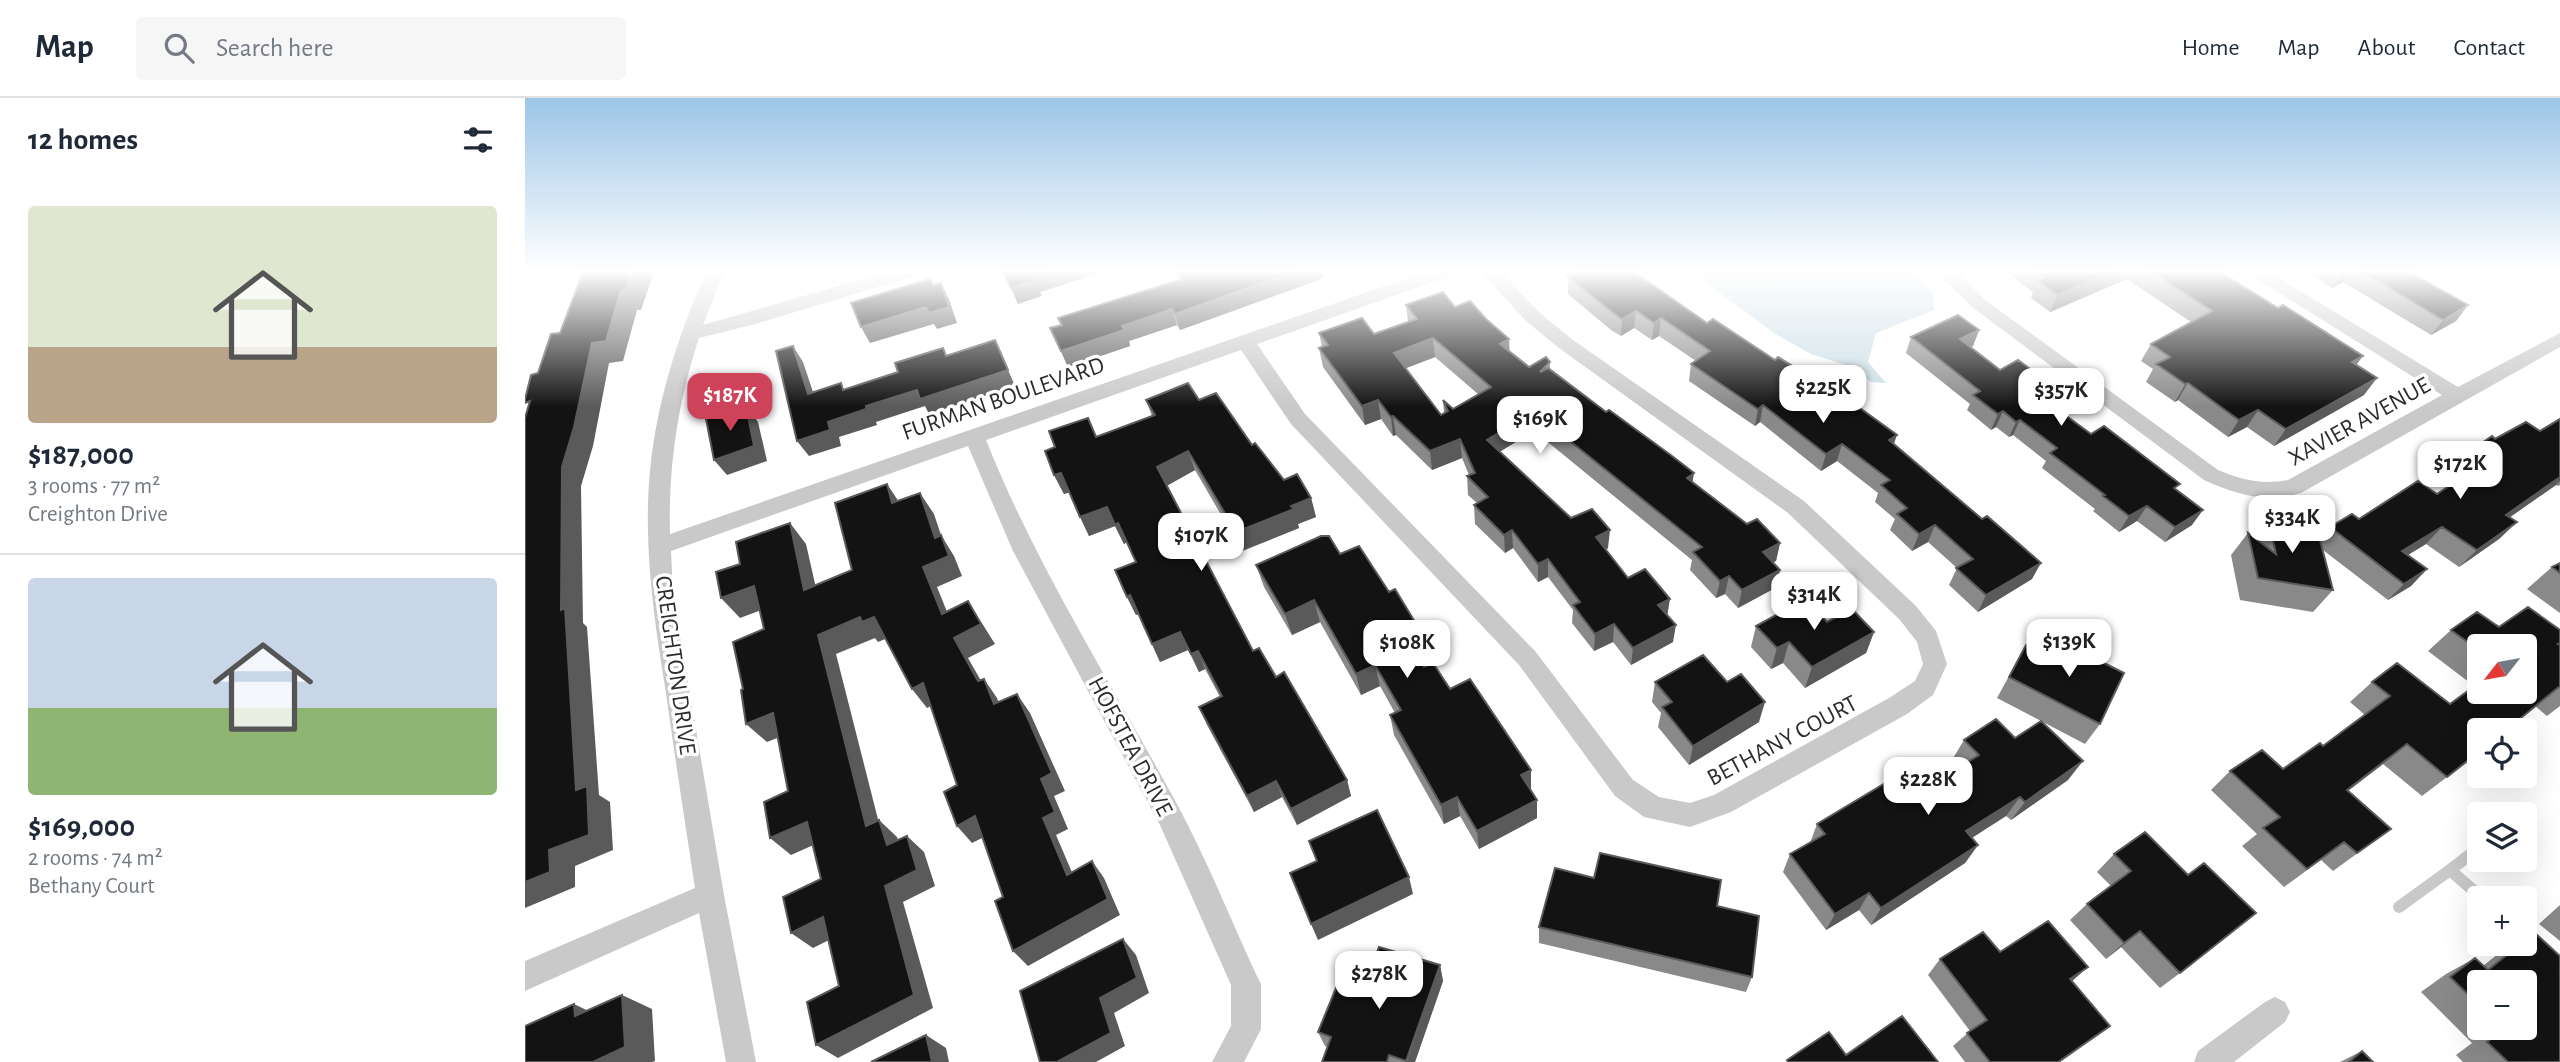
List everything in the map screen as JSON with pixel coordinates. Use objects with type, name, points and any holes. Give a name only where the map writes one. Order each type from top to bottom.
[{"type":"street","name":"CREIGHTON DRIVE","points":[[696,317],[673,388],[665,431],[659,502],[662,594],[710,895],[741,1062]]},
{"type":"street","points":[[689,334],[758,317]]},
{"type":"street","name":"FURMAN BOULEVARD","points":[[660,546],[1317,317]]},
{"type":"street","name":"BETHANY COURT","points":[[1246,342],[1298,419],[1527,658],[1624,788],[1653,808],[1690,815],[1722,804],[1898,706],[1924,688],[1935,664],[1928,638],[1841,546],[1796,507],[1745,469],[1566,344],[1533,317]]},
{"type":"street","name":"XAVIER AVENUE","points":[[1997,317],[2211,475],[2239,488],[2269,492],[2293,487],[2560,339]]},
{"type":"street","points":[[2329,317],[2458,396]]},
{"type":"street","name":"HOFSTEA DRIVE","points":[[974,436],[995,490],[1024,551],[1170,817],[1246,984],[1246,1028],[1227,1062]]},
{"type":"street","points":[[525,976],[710,895]]},
{"type":"street","points":[[2209,1062],[2276,1012]]},
{"type":"lane","points":[[2399,906],[2467,857]]},
{"type":"lane","points":[[2450,870],[2468,886]]},
{"type":"shaded area","points":[[1752,317],[1916,317],[1876,333],[1868,362],[1886,383],[1871,382],[1852,367],[1811,354]]},
{"type":"building","points":[[566,317],[613,317],[606,341],[592,343],[574,427],[562,467],[561,610],[565,608],[576,790],[587,786],[589,835],[549,850],[550,872],[525,882],[525,418],[530,401],[525,403],[525,399],[531,375],[538,373],[551,334],[560,333]]},
{"type":"building","points":[[857,317],[894,317],[861,327]]},
{"type":"building","points":[[1149,317],[1122,326],[1124,330],[1061,351],[1050,328],[1062,325],[1058,318]]},
{"type":"building","points":[[1415,317],[1484,317],[1509,339],[1500,344],[1529,367],[1546,357],[1550,362],[1540,372],[1548,368],[1606,412],[1609,410],[1672,456],[1694,473],[1687,478],[1747,524],[1757,519],[1780,543],[1763,552],[1780,570],[1742,590],[1729,576],[1720,581],[1693,552],[1702,547],[1515,397],[1506,406],[1518,421],[1487,440],[1571,518],[1592,509],[1610,530],[1596,537],[1628,578],[1645,569],[1670,599],[1658,605],[1676,625],[1633,648],[1614,624],[1595,634],[1573,605],[1580,602],[1548,559],[1538,564],[1512,530],[1504,535],[1474,505],[1488,497],[1467,476],[1475,473],[1460,439],[1430,451],[1391,417],[1378,400],[1362,406],[1319,348],[1328,345],[1319,333],[1362,318],[1374,334],[1417,319]],"holes":[[[1433,338],[1491,387],[1453,409],[1443,400],[1448,411],[1441,415],[1394,353]]]},
{"type":"building","points":[[1645,317],[1698,317],[1707,323],[1713,319],[1775,360],[1778,357],[1809,376],[1801,382],[1841,406],[1850,401],[1897,435],[1889,440],[1982,519],[1987,516],[2041,563],[1986,595],[1956,568],[1973,559],[1935,525],[1919,534],[1897,514],[1907,508],[1881,485],[1890,480],[1842,444],[1826,454],[1763,405],[1758,409],[1691,364],[1710,351],[1661,318],[1654,323]]},
{"type":"building","points":[[1954,317],[1961,317],[1979,330],[1960,339],[2000,370],[2018,360],[2040,376],[2030,382],[2056,401],[2050,404],[2091,434],[2104,426],[2180,484],[2174,488],[2203,510],[2175,527],[2147,506],[2129,516],[2050,453],[2057,448],[2020,420],[2016,422],[2003,411],[1998,414],[1973,395],[1980,391],[1911,337]]},
{"type":"building","points":[[2201,317],[2302,317],[2363,356],[2352,362],[2377,378],[2286,429],[2258,410],[2239,420],[2188,383],[2185,384],[2156,364],[2170,357],[2151,344]]},
{"type":"building","points":[[995,340],[1008,370],[920,399],[917,390],[866,406],[866,409],[828,422],[830,430],[797,441],[776,351],[793,346],[808,394],[841,383],[843,390],[898,372],[895,363],[943,348],[946,356]]},
{"type":"building","points":[[1188,383],[1199,400],[1216,393],[1252,445],[1255,443],[1284,480],[1297,474],[1311,498],[1291,506],[1294,509],[1236,532],[1188,451],[1157,467],[1253,651],[1259,648],[1276,677],[1284,672],[1347,780],[1291,809],[1276,781],[1247,796],[1199,707],[1222,696],[1198,651],[1191,654],[1180,632],[1152,644],[1130,595],[1127,597],[1115,570],[1136,562],[1118,523],[1115,525],[1107,507],[1080,517],[1061,473],[1054,475],[1045,451],[1055,447],[1049,431],[1088,418],[1096,437],[1155,415],[1146,400]]},
{"type":"building","points":[[746,406],[754,446],[714,460],[706,419]]},
{"type":"building","points":[[2560,419],[2560,477],[2506,515],[2517,522],[2477,550],[2442,527],[2402,551],[2427,569],[2404,584],[2330,527],[2352,514],[2359,519],[2418,481],[2437,494],[2488,460],[2472,450],[2492,436],[2495,439],[2526,422],[2540,431]]},
{"type":"building","points":[[887,484],[892,503],[920,493],[935,538],[941,535],[949,556],[923,567],[942,614],[968,601],[981,624],[954,638],[978,681],[984,679],[994,704],[1017,694],[1052,773],[1041,779],[1055,812],[1043,818],[1067,875],[1092,861],[1108,899],[1013,951],[995,901],[1003,897],[975,816],[957,826],[944,792],[957,785],[923,683],[912,689],[874,617],[862,622],[860,617],[818,635],[866,826],[879,820],[887,845],[907,836],[917,870],[885,886],[914,995],[816,1045],[807,1002],[839,986],[823,917],[791,933],[783,897],[821,879],[807,822],[770,838],[764,802],[788,791],[773,713],[746,724],[743,689],[733,642],[764,629],[754,586],[721,598],[716,572],[740,564],[736,542],[790,523],[804,590],[852,570],[835,503]]},
{"type":"building","points":[[2268,517],[2316,525],[2333,590],[2258,578],[2248,533],[2276,554]]},
{"type":"building","points":[[1321,536],[1329,536],[1340,554],[1359,546],[1389,592],[1395,589],[1415,622],[1401,629],[1424,667],[1433,663],[1450,689],[1470,679],[1531,770],[1521,775],[1537,800],[1477,831],[1457,797],[1441,805],[1390,715],[1401,710],[1375,665],[1356,674],[1314,600],[1285,614],[1256,565]]},
{"type":"building","points":[[2560,563],[2560,573],[2552,567]]},
{"type":"building","points":[[1805,599],[1827,622],[1852,609],[1874,632],[1812,667],[1789,642],[1777,648],[1756,626]]},
{"type":"building","points":[[2528,607],[2560,630],[2560,686],[2521,718],[2467,718],[2467,761],[2447,777],[2407,744],[2347,790],[2391,829],[2357,853],[2344,842],[2307,869],[2263,828],[2280,817],[2230,771],[2262,750],[2283,769],[2320,743],[2323,746],[2390,696],[2372,682],[2397,663],[2450,704],[2467,692],[2467,704],[2537,704],[2537,634],[2467,634],[2467,642],[2451,630],[2477,612],[2499,627]]},
{"type":"building","points":[[2056,639],[2124,673],[2100,724],[2009,677],[2026,645],[2047,656]]},
{"type":"building","points":[[1703,655],[1727,682],[1741,674],[1765,702],[1693,746],[1662,707],[1672,702],[1655,682]]},
{"type":"building","points":[[1996,719],[2015,738],[2041,721],[2083,761],[2025,802],[2020,797],[1966,831],[1978,845],[1881,908],[1869,893],[1835,914],[1790,854],[1825,834],[1817,824],[1907,770],[1924,789],[1979,755],[1964,740]]},
{"type":"building","points":[[1377,810],[1409,877],[1311,924],[1290,873],[1317,861],[1309,841]]},
{"type":"building","points":[[2145,832],[2188,875],[2204,863],[2256,913],[2180,973],[2140,931],[2124,943],[2087,904],[2131,871],[2114,854]]},
{"type":"building","points":[[1600,853],[1721,880],[1717,906],[1759,916],[1752,977],[1539,927],[1555,868],[1594,878]]},
{"type":"building","points":[[2048,921],[2088,967],[2070,979],[2110,1026],[2058,1062],[1990,1062],[1967,1033],[1987,1020],[1940,959],[1983,932],[2000,952]]},
{"type":"building","points":[[2537,935],[2560,956],[2560,1062],[2508,1062],[2487,1042],[2537,1040],[2537,970],[2488,970],[2506,956],[2537,956]]},
{"type":"building","points":[[1123,939],[1137,978],[1100,998],[1111,1033],[1057,1062],[1040,1062],[1020,991]]},
{"type":"building","points":[[1379,947],[1440,965],[1406,1061],[1389,1055],[1387,1062],[1322,1062],[1331,1037],[1318,1032],[1338,983],[1362,990]]},
{"type":"building","points":[[2475,958],[2488,970],[2467,970],[2467,993],[2450,977]]},
{"type":"building","points":[[622,995],[625,1047],[593,1062],[525,1062],[525,1026],[574,1004],[575,1016]]},
{"type":"building","points":[[1902,1016],[1938,1062],[1787,1060],[1829,1032],[1846,1055]]},
{"type":"building","points":[[926,1035],[932,1062],[871,1062]]},
{"type":"building","points":[[2362,1051],[2373,1062],[2349,1062]]}]
